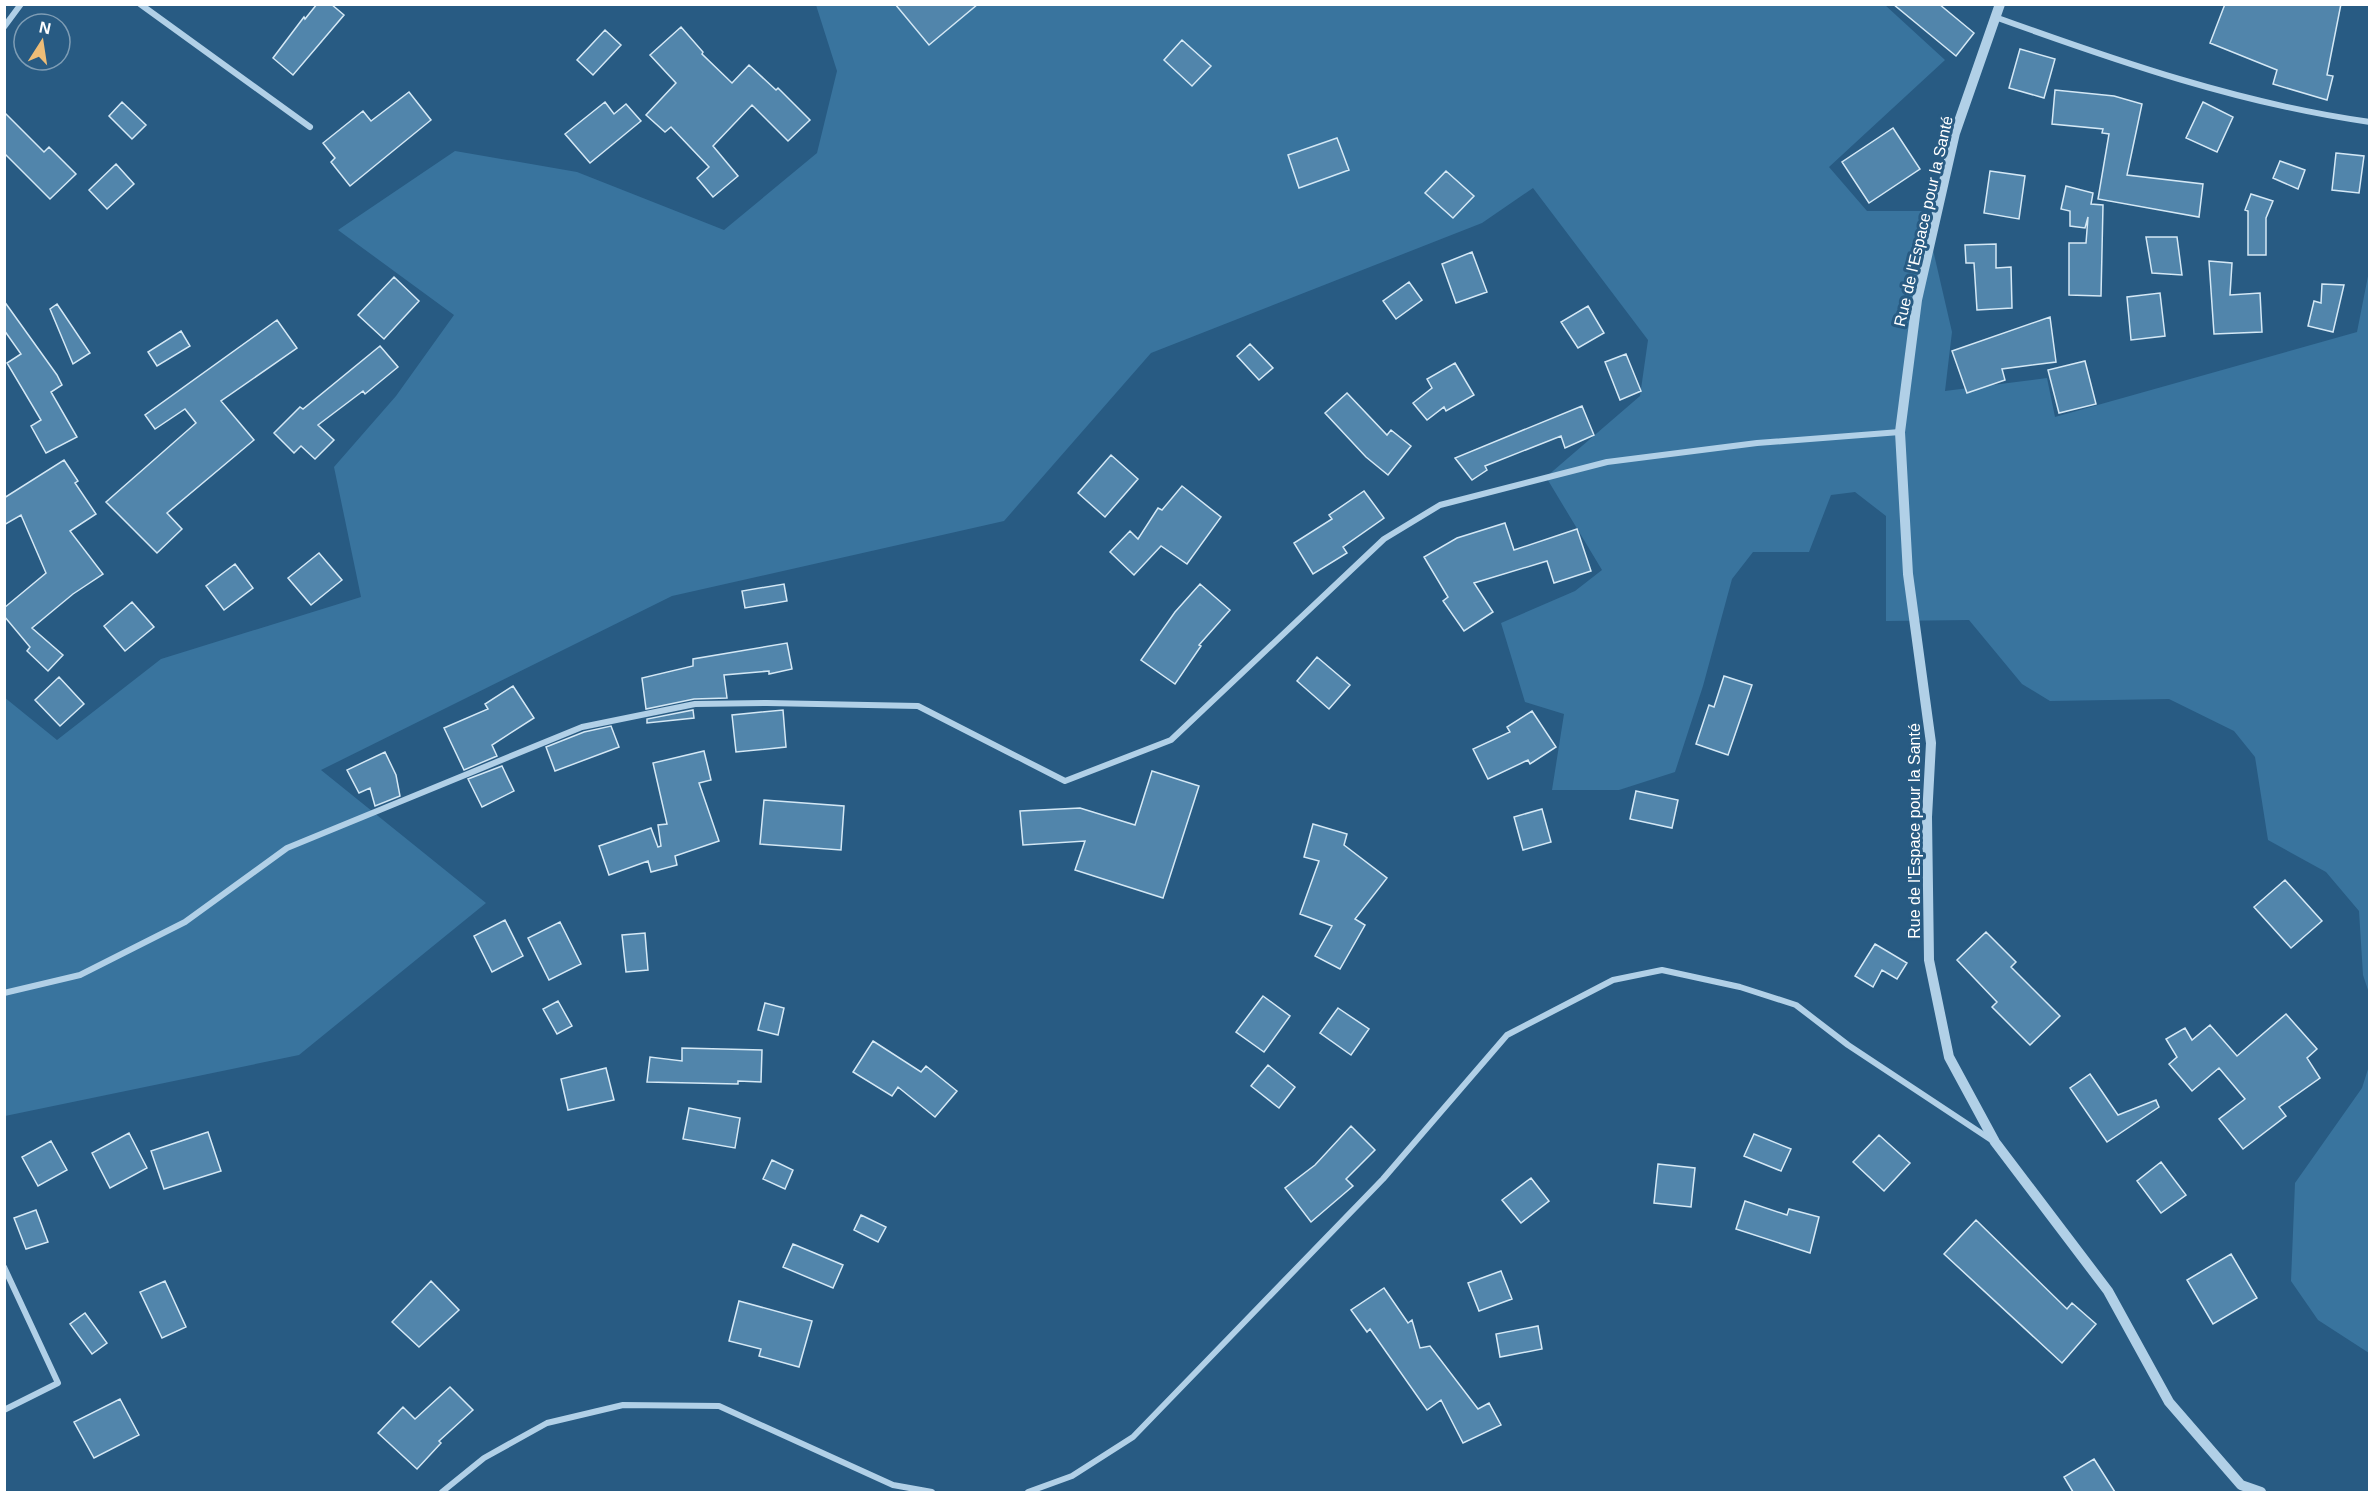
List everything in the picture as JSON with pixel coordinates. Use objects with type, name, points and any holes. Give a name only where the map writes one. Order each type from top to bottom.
[{"type":"street","points":[[4,27],[21,4]]},
{"type":"street","points":[[140,4],[310,127]]},
{"type":"street","name":"Rue de l'Espace pour la Santé","points":[[2000,4],[1955,134],[1922,278],[1900,432],[1908,574],[1931,743],[1927,817],[1929,960],[1949,1057],[1995,1142],[2108,1291],[2169,1402],[2241,1485],[2261,1492]]},
{"type":"street","points":[[1995,17],[2119,62],[2315,114],[2370,122]]},
{"type":"street","points":[[4,993],[80,975],[185,922],[287,848],[582,728],[695,704],[918,706],[1065,781],[1171,740],[1384,539],[1440,505],[1606,462],[1757,443],[1900,432]]},
{"type":"street","points":[[1028,1492],[1072,1476],[1133,1437],[1383,1179],[1507,1035],[1613,980],[1662,970],[1740,987],[1796,1005],[1848,1045],[1995,1142]]},
{"type":"street","points":[[4,1266],[58,1383],[4,1410]]},
{"type":"street","points":[[442,1492],[484,1458],[548,1423],[623,1405],[719,1406],[893,1485],[932,1492]]},
{"type":"shaded area","points":[[816,5],[1885,5],[1945,60],[1829,167],[1867,211],[1924,211],[1952,332],[1945,391],[2047,378],[2055,417],[2357,332],[2369,271],[2369,993],[2363,975],[2359,911],[2326,872],[2268,840],[2255,757],[2234,731],[2169,699],[2050,701],[2022,684],[1969,620],[1886,621],[1886,516],[1855,492],[1831,495],[1809,552],[1753,552],[1732,579],[1703,686],[1675,772],[1619,790],[1552,790],[1564,714],[1525,702],[1501,623],[1575,591],[1602,570],[1546,477],[1640,396],[1648,340],[1533,188],[1482,223],[1151,353],[1004,521],[672,596],[321,770],[486,903],[299,1055],[5,1116],[4,697],[57,740],[161,659],[361,597],[334,467],[396,396],[454,315],[338,230],[455,151],[577,172],[724,230],[817,153],[837,71]]},
{"type":"shaded area","points":[[2369,1066],[2369,1353],[2318,1320],[2291,1281],[2295,1183],[2362,1088]]},
{"type":"building","points":[[317,4],[331,4],[344,15],[293,75],[273,58],[304,17],[305,19]]},
{"type":"building","points":[[895,4],[978,4],[929,45]]},
{"type":"building","points":[[1893,4],[1939,4],[1974,33],[1956,56]]},
{"type":"building","points":[[2225,4],[2341,4],[2327,75],[2333,76],[2327,100],[2273,84],[2277,70],[2210,43]]},
{"type":"building","points":[[681,27],[703,52],[702,54],[732,83],[749,65],[776,90],[778,88],[810,120],[788,141],[752,105],[713,146],[738,176],[713,197],[697,178],[709,167],[671,127],[665,132],[646,115],[676,83],[650,55]]},
{"type":"building","points":[[605,30],[621,45],[593,75],[577,60]]},
{"type":"building","points":[[1182,40],[1211,66],[1192,86],[1164,60]]},
{"type":"building","points":[[2020,49],[2055,59],[2044,98],[2009,88]]},
{"type":"building","points":[[2055,90],[2114,96],[2142,104],[2127,175],[2203,184],[2199,217],[2098,199],[2109,134],[2102,133],[2103,129],[2052,124]]},
{"type":"building","points":[[409,92],[431,120],[350,186],[331,162],[335,158],[323,143],[363,111],[371,121]]},
{"type":"building","points":[[122,102],[146,125],[132,139],[109,116]]},
{"type":"building","points":[[605,102],[614,114],[626,104],[641,121],[590,163],[565,134]]},
{"type":"building","points":[[2203,102],[2233,117],[2217,152],[2186,138]]},
{"type":"building","points":[[4,112],[44,152],[49,147],[76,174],[50,199],[4,153]]},
{"type":"building","points":[[1893,128],[1920,169],[1869,203],[1842,162]]},
{"type":"building","points":[[1337,138],[1349,170],[1299,188],[1288,155]]},
{"type":"building","points":[[2336,153],[2364,156],[2359,193],[2332,190]]},
{"type":"building","points":[[2280,161],[2305,170],[2298,189],[2273,178]]},
{"type":"building","points":[[116,164],[134,184],[107,209],[89,190]]},
{"type":"building","points":[[1446,171],[1474,196],[1453,218],[1425,193]]},
{"type":"building","points":[[1990,171],[2025,176],[2019,219],[1984,213]]},
{"type":"building","points":[[2066,186],[2093,193],[2091,204],[2103,205],[2101,296],[2069,295],[2069,243],[2086,243],[2088,217],[2085,228],[2070,226],[2070,211],[2061,209]]},
{"type":"building","points":[[2251,194],[2273,201],[2266,218],[2266,255],[2248,255],[2248,211],[2245,210]]},
{"type":"building","points":[[2146,237],[2177,237],[2182,275],[2152,273]]},
{"type":"building","points":[[1996,244],[1996,268],[2011,267],[2012,308],[1977,310],[1974,263],[1966,263],[1965,245]]},
{"type":"building","points":[[1472,252],[1487,292],[1456,303],[1442,264]]},
{"type":"building","points":[[2209,261],[2232,263],[2230,295],[2260,293],[2262,332],[2214,334]]},
{"type":"building","points":[[394,277],[419,301],[384,339],[358,315]]},
{"type":"building","points":[[1409,282],[1422,300],[1396,319],[1383,301]]},
{"type":"building","points":[[2322,284],[2344,285],[2333,332],[2308,326],[2314,301],[2321,303]]},
{"type":"building","points":[[2160,293],[2165,336],[2131,340],[2127,297]]},
{"type":"building","points":[[4,301],[57,375],[62,385],[51,392],[77,437],[46,453],[31,426],[41,420],[7,363],[21,354],[4,330]]},
{"type":"building","points":[[57,304],[90,353],[73,364],[50,309]]},
{"type":"building","points":[[1588,306],[1604,333],[1578,348],[1561,322]]},
{"type":"building","points":[[2050,317],[2056,362],[2002,369],[2005,380],[1967,393],[1952,351]]},
{"type":"building","points":[[277,320],[297,348],[221,401],[254,440],[167,513],[182,529],[157,553],[106,502],[196,423],[185,409],[155,429],[145,415]]},
{"type":"building","points":[[181,331],[190,346],[157,366],[148,352]]},
{"type":"building","points":[[1250,344],[1273,368],[1259,380],[1237,356]]},
{"type":"building","points":[[380,346],[398,367],[365,394],[363,391],[318,425],[334,440],[315,459],[301,446],[294,453],[274,433],[300,407],[303,409]]},
{"type":"building","points":[[1626,354],[1641,391],[1620,400],[1605,362]]},
{"type":"building","points":[[2085,361],[2096,404],[2059,413],[2048,370]]},
{"type":"building","points":[[1455,363],[1474,395],[1446,411],[1444,407],[1427,420],[1413,403],[1432,388],[1427,379]]},
{"type":"building","points":[[1347,393],[1387,435],[1391,430],[1411,446],[1388,475],[1366,457],[1325,413]]},
{"type":"building","points":[[1582,406],[1594,435],[1565,448],[1561,436],[1485,466],[1487,470],[1472,480],[1455,458]]},
{"type":"building","points":[[1111,455],[1138,479],[1105,517],[1078,493]]},
{"type":"building","points":[[64,460],[78,481],[75,483],[96,514],[70,531],[103,574],[73,594],[32,628],[63,655],[48,671],[27,651],[30,647],[4,616],[4,608],[46,573],[21,515],[4,525],[4,498]]},
{"type":"building","points":[[1182,486],[1221,517],[1187,564],[1161,546],[1134,575],[1110,552],[1130,531],[1138,539],[1158,508],[1162,510]]},
{"type":"building","points":[[1364,491],[1384,518],[1343,547],[1347,553],[1313,574],[1294,543],[1332,519],[1329,515]]},
{"type":"building","points":[[1505,523],[1514,550],[1577,529],[1591,571],[1554,583],[1547,561],[1474,583],[1493,612],[1464,631],[1443,601],[1448,597],[1424,557],[1457,538]]},
{"type":"building","points":[[319,553],[342,580],[311,605],[288,578]]},
{"type":"building","points":[[235,564],[253,588],[224,610],[206,586]]},
{"type":"building","points":[[784,584],[787,601],[745,608],[742,591]]},
{"type":"building","points":[[1200,584],[1230,610],[1199,645],[1201,646],[1175,684],[1141,660],[1175,612]]},
{"type":"building","points":[[132,602],[154,627],[125,651],[104,626]]},
{"type":"building","points":[[787,643],[792,669],[769,674],[769,671],[724,675],[727,698],[694,699],[646,709],[642,678],[693,666],[693,659]]},
{"type":"building","points":[[1317,657],[1350,685],[1329,709],[1297,681]]},
{"type":"building","points":[[1724,676],[1752,685],[1728,755],[1696,744],[1709,705],[1714,707]]},
{"type":"building","points":[[59,677],[84,704],[60,726],[35,700]]},
{"type":"building","points":[[513,686],[534,718],[492,745],[497,756],[464,770],[444,728],[488,709],[485,704]]},
{"type":"building","points":[[693,710],[694,718],[647,723],[647,719]]},
{"type":"building","points":[[783,710],[786,747],[736,752],[732,715]]},
{"type":"building","points":[[1532,711],[1556,747],[1530,764],[1528,760],[1488,779],[1473,749],[1510,732],[1507,727]]},
{"type":"building","points":[[611,726],[619,747],[555,771],[546,747],[584,732]]},
{"type":"building","points":[[704,751],[711,780],[699,783],[719,841],[675,856],[677,865],[651,872],[648,861],[609,875],[599,846],[651,828],[658,847],[661,846],[658,825],[667,824],[653,763]]},
{"type":"building","points":[[385,752],[396,775],[400,796],[375,806],[370,788],[359,793],[347,770]]},
{"type":"building","points":[[502,766],[514,791],[482,807],[468,779]]},
{"type":"building","points":[[1152,771],[1199,786],[1163,898],[1075,870],[1085,841],[1023,845],[1020,811],[1080,808],[1135,825]]},
{"type":"building","points":[[1636,791],[1678,800],[1672,828],[1630,819]]},
{"type":"building","points":[[764,800],[844,806],[841,850],[760,844]]},
{"type":"building","points":[[1542,809],[1551,842],[1523,850],[1514,817]]},
{"type":"building","points":[[1313,824],[1347,834],[1344,845],[1387,878],[1355,919],[1365,925],[1340,969],[1315,956],[1332,926],[1300,914],[1319,861],[1304,857]]},
{"type":"building","points":[[2285,880],[2322,921],[2291,948],[2254,907]]},
{"type":"building","points":[[505,920],[523,956],[492,972],[474,936]]},
{"type":"building","points":[[560,922],[581,964],[549,980],[528,938]]},
{"type":"building","points":[[1986,932],[2016,962],[2011,967],[2060,1016],[2030,1045],[1992,1007],[1997,1002],[1957,960]]},
{"type":"building","points":[[645,933],[648,970],[626,972],[622,935]]},
{"type":"building","points":[[1875,944],[1907,963],[1897,979],[1882,970],[1873,987],[1855,976]]},
{"type":"building","points":[[1263,996],[1290,1016],[1264,1052],[1236,1032]]},
{"type":"building","points":[[558,1001],[572,1026],[557,1034],[543,1009]]},
{"type":"building","points":[[765,1003],[784,1008],[778,1035],[758,1030]]},
{"type":"building","points":[[1338,1008],[1369,1029],[1351,1055],[1320,1033]]},
{"type":"building","points":[[2286,1014],[2317,1049],[2307,1058],[2320,1078],[2279,1107],[2286,1116],[2243,1149],[2219,1119],[2245,1099],[2219,1068],[2192,1091],[2169,1064],[2177,1057],[2166,1039],[2185,1028],[2192,1040],[2210,1025],[2237,1056]]},
{"type":"building","points":[[873,1041],[921,1072],[926,1066],[957,1091],[935,1117],[898,1087],[892,1096],[853,1072]]},
{"type":"building","points":[[682,1048],[762,1050],[761,1082],[738,1081],[738,1084],[647,1082],[650,1057],[682,1061]]},
{"type":"building","points":[[1268,1065],[1295,1087],[1279,1108],[1251,1086]]},
{"type":"building","points":[[606,1068],[614,1100],[568,1110],[561,1079]]},
{"type":"building","points":[[2090,1074],[2118,1115],[2156,1100],[2159,1107],[2107,1142],[2070,1088]]},
{"type":"building","points":[[689,1108],[740,1118],[735,1148],[683,1139]]},
{"type":"building","points":[[1351,1126],[1375,1150],[1346,1179],[1353,1186],[1311,1222],[1285,1188],[1315,1165]]},
{"type":"building","points":[[208,1132],[221,1171],[164,1189],[151,1151]]},
{"type":"building","points":[[129,1133],[147,1168],[110,1188],[92,1153]]},
{"type":"building","points":[[1754,1134],[1791,1149],[1781,1171],[1744,1156]]},
{"type":"building","points":[[1879,1135],[1910,1163],[1884,1191],[1853,1162]]},
{"type":"building","points":[[51,1141],[67,1170],[38,1186],[22,1157]]},
{"type":"building","points":[[772,1160],[793,1170],[785,1189],[763,1179]]},
{"type":"building","points":[[2161,1162],[2186,1195],[2161,1213],[2137,1181]]},
{"type":"building","points":[[1658,1164],[1695,1168],[1691,1207],[1654,1203]]},
{"type":"building","points":[[1531,1178],[1549,1201],[1521,1223],[1502,1200]]},
{"type":"building","points":[[1745,1201],[1787,1215],[1789,1209],[1819,1217],[1810,1253],[1736,1229]]},
{"type":"building","points":[[36,1210],[48,1242],[26,1249],[14,1218]]},
{"type":"building","points":[[861,1215],[886,1227],[878,1242],[854,1230]]},
{"type":"building","points":[[1976,1220],[2067,1309],[2072,1303],[2096,1324],[2062,1363],[1944,1254]]},
{"type":"building","points":[[793,1244],[843,1265],[833,1288],[783,1267]]},
{"type":"building","points":[[2231,1254],[2257,1298],[2213,1324],[2187,1280]]},
{"type":"building","points":[[1501,1271],[1512,1299],[1479,1311],[1468,1283]]},
{"type":"building","points":[[165,1281],[186,1327],[162,1338],[140,1292]]},
{"type":"building","points":[[431,1281],[459,1310],[419,1347],[392,1322]]},
{"type":"building","points":[[1384,1288],[1408,1323],[1412,1320],[1420,1348],[1430,1346],[1478,1409],[1489,1403],[1501,1425],[1463,1443],[1441,1400],[1427,1410],[1370,1329],[1367,1332],[1351,1310]]},
{"type":"building","points":[[739,1301],[812,1321],[799,1367],[759,1356],[761,1349],[729,1341]]},
{"type":"building","points":[[85,1313],[107,1343],[92,1354],[70,1324]]},
{"type":"building","points":[[1538,1326],[1542,1349],[1500,1357],[1496,1334]]},
{"type":"building","points":[[450,1387],[473,1410],[439,1441],[441,1443],[417,1469],[378,1433],[403,1407],[415,1419]]},
{"type":"building","points":[[120,1399],[139,1435],[94,1458],[74,1422]]},
{"type":"building","points":[[2094,1459],[2115,1492],[2073,1492],[2064,1477]]}]
